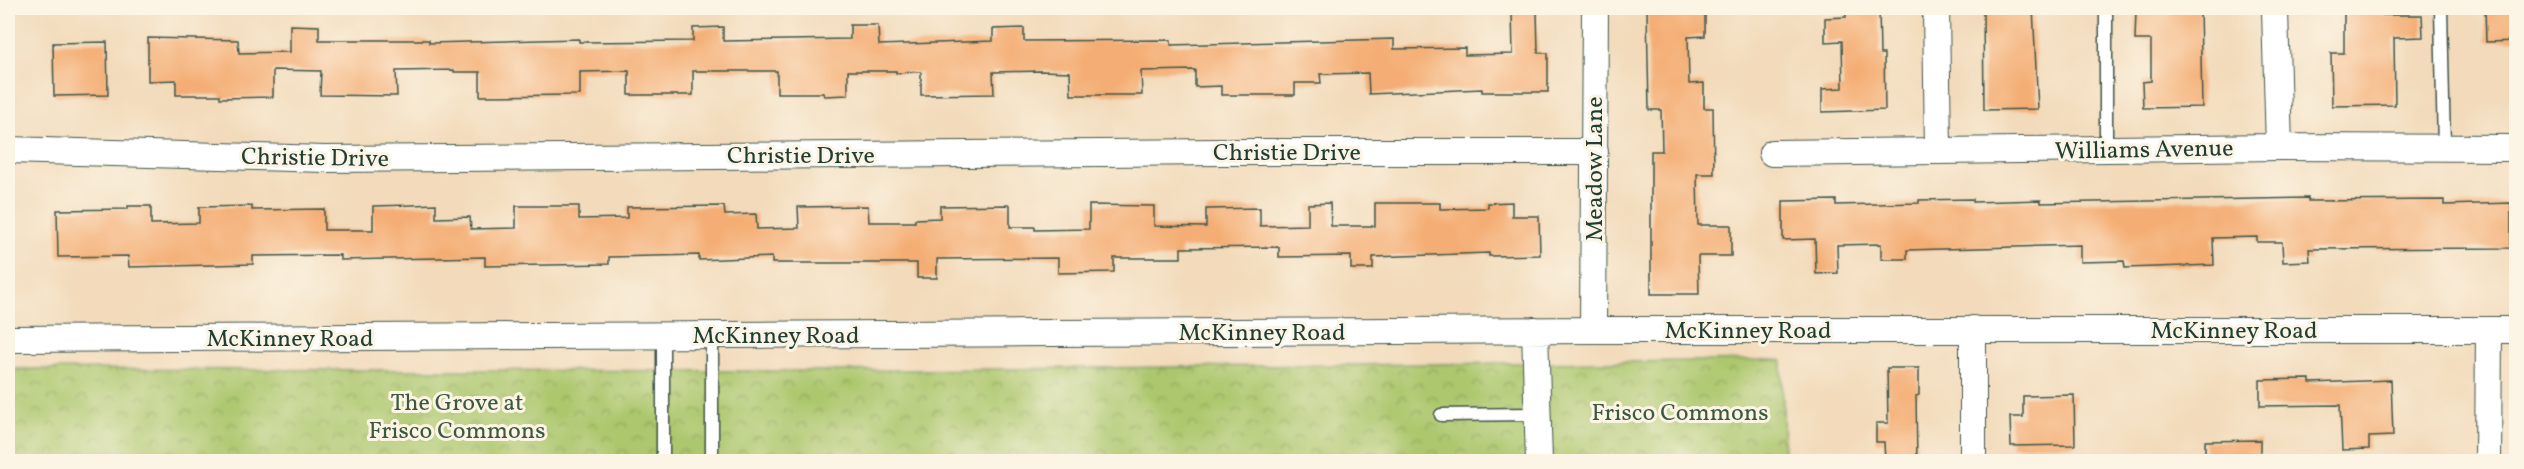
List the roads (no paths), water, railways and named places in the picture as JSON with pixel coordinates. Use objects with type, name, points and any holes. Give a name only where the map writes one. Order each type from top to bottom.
[{"type":"street","name":"Meadow Lane","points":[[1593,330],[1595,8]]},
{"type":"street","points":[[1936,8],[1938,151]]},
{"type":"street","points":[[2275,11],[2279,147]]},
{"type":"street","name":"Williams Avenue","points":[[1772,153],[2279,147],[2517,148]]},
{"type":"street","name":"Christie Drive","points":[[8,150],[325,159],[1209,152],[1595,152]]},
{"type":"street","points":[[1973,329],[1973,462]]},
{"type":"street","points":[[1535,330],[1539,462]]},
{"type":"street","name":"McKinney Road","points":[[8,339],[1535,330],[2517,330]]},
{"type":"street","points":[[2488,462],[2489,330]]},
{"type":"lane","points":[[2106,8],[2106,149]]},
{"type":"lane","points":[[2441,8],[2444,148]]},
{"type":"lane","points":[[712,335],[712,462]]},
{"type":"lane","points":[[663,336],[663,462]]},
{"type":"lane","points":[[1441,415],[1538,414]]},
{"type":"park label","name":"Frisco Commons","points":[[1680,412]]},
{"type":"park label","name":"The Grove at Frisco Commons","points":[[457,416]]}]
